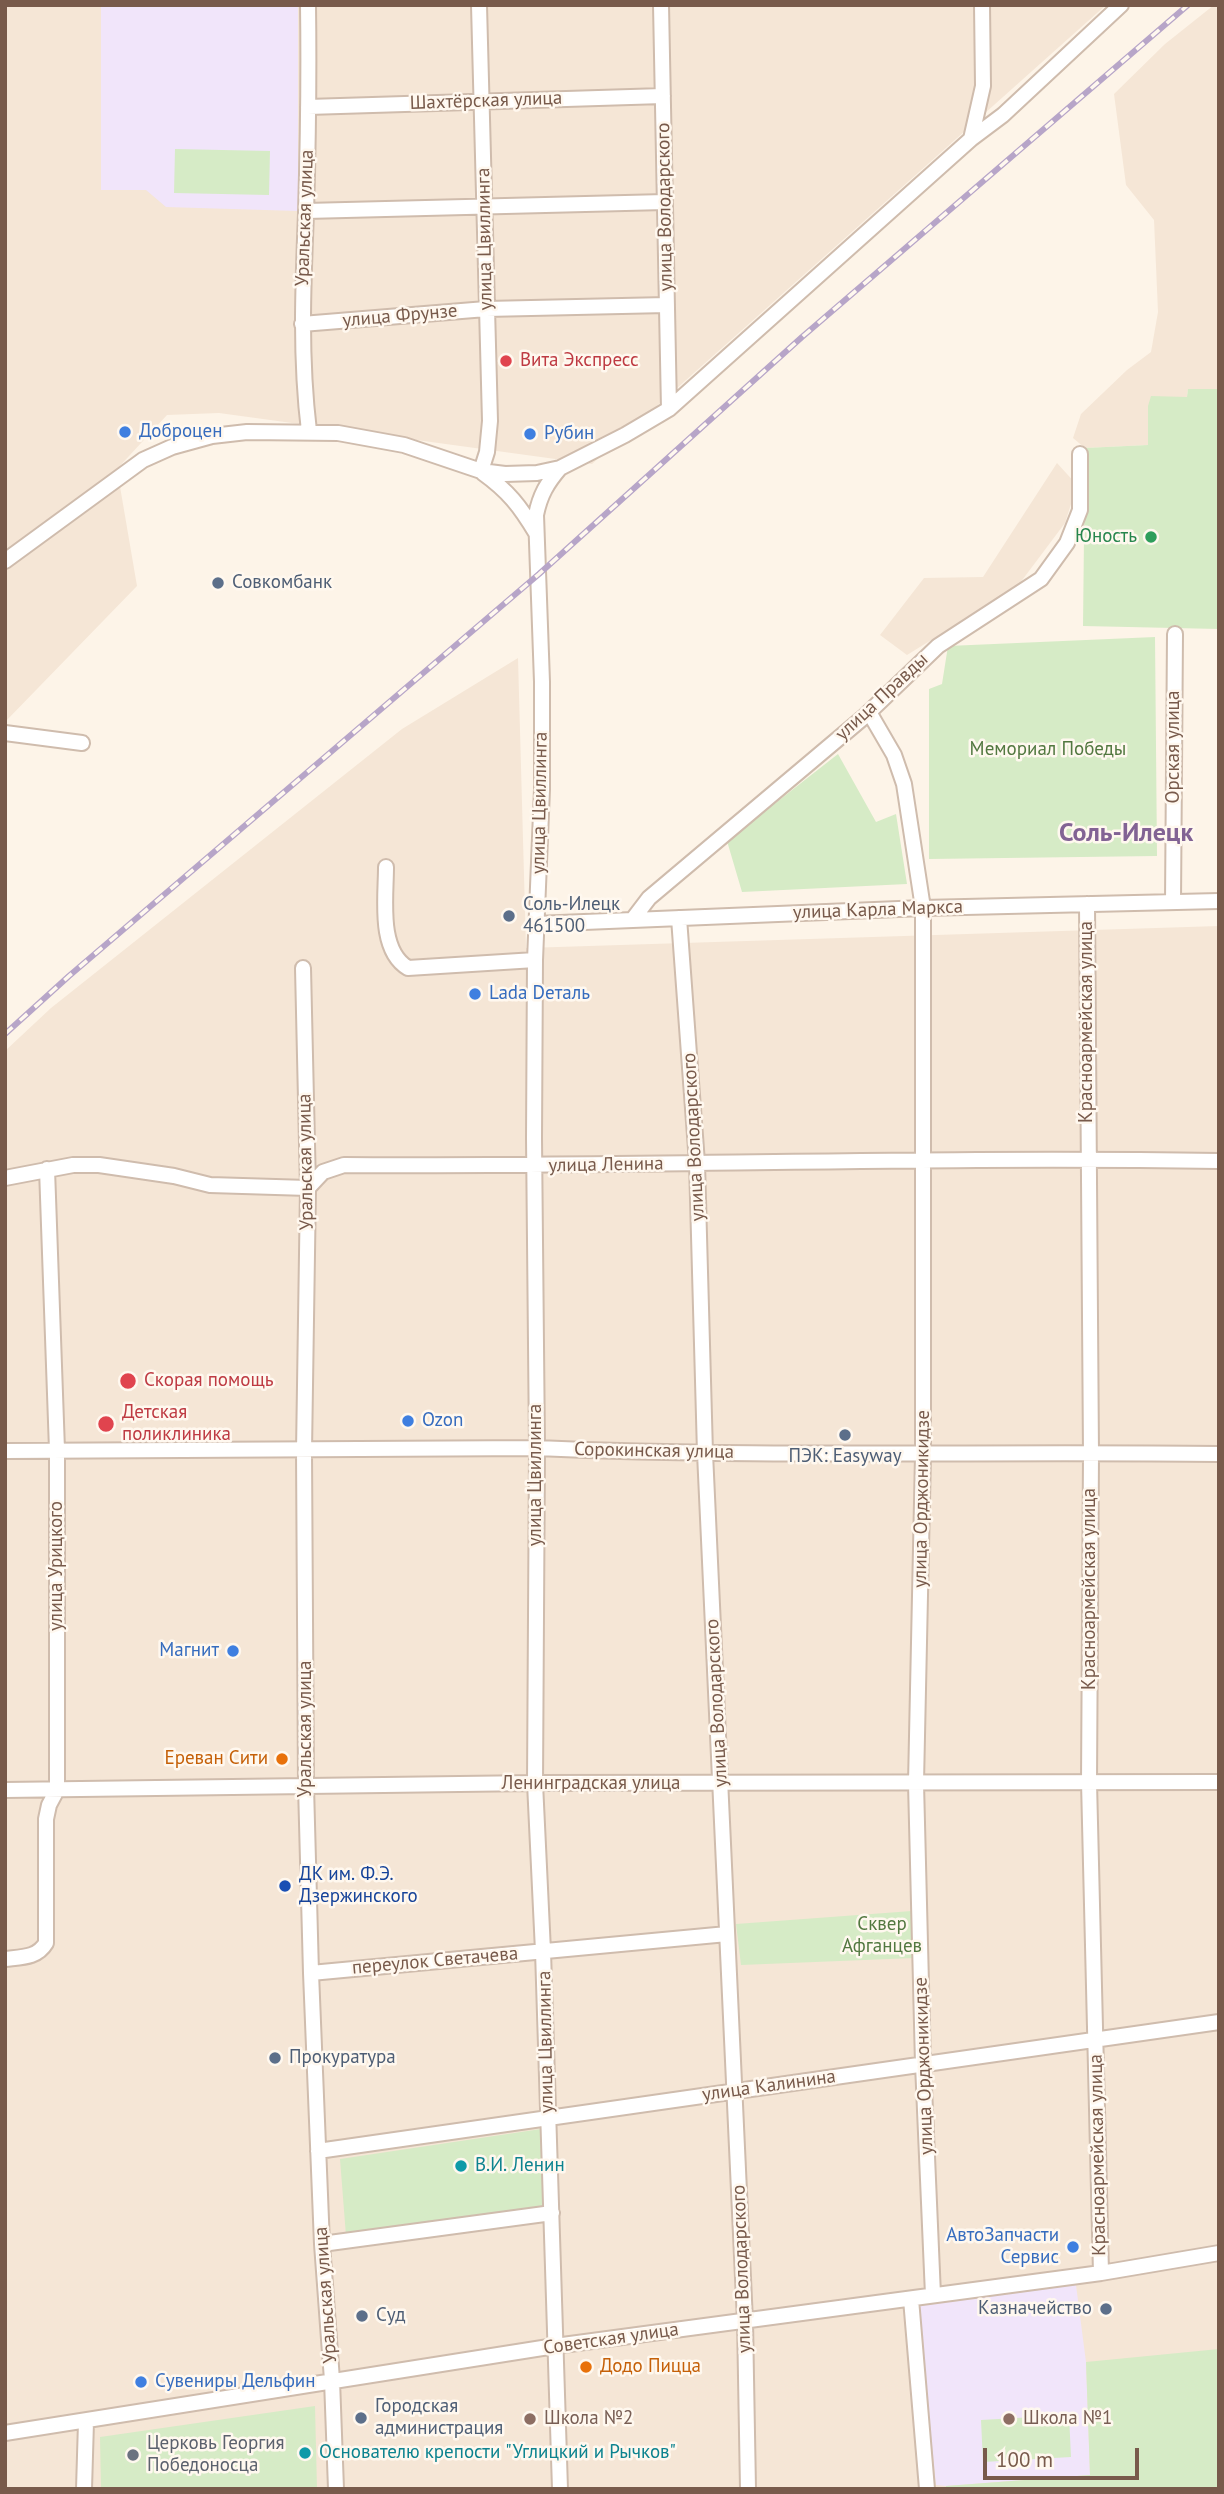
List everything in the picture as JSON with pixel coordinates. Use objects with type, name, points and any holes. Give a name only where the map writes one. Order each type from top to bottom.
[{"type":"street","name":"Уральская улица","points":[[308,5],[302,324],[304,393],[309,431]]},
{"type":"street","name":"улица Цвиллинга","points":[[480,5],[490,421],[487,452],[481,471]]},
{"type":"street","name":"улица Володарского","points":[[661,5],[669,409]]},
{"type":"street","points":[[971,139],[983,86],[982,5]]},
{"type":"street","points":[[5,561],[143,460],[172,447],[212,436],[247,432],[309,431],[371,437],[404,445],[481,471],[526,473],[560,468],[669,409],[971,139],[1003,115],[1121,5]]},
{"type":"street","name":"Шахтёрская улица","points":[[308,107],[663,96]]},
{"type":"street","points":[[306,211],[665,202]]},
{"type":"street","name":"улица Фрунзе","points":[[302,324],[486,309],[667,305]]},
{"type":"street","name":"улица Правды","points":[[633,919],[649,898],[869,712],[938,646],[1041,579],[1067,542],[1080,510],[1080,454]]},
{"type":"street","name":"улица Цвиллинга","points":[[559,2489],[552,2213],[535,1783],[537,1448],[534,1166],[536,924],[542,789],[542,682],[536,515],[540,497],[560,468]]},
{"type":"street","points":[[481,471],[506,490],[523,510],[537,534]]},
{"type":"street","name":"Орская улица","points":[[1172,902],[1175,634]]},
{"type":"street","name":"улица Орджоникидзе","points":[[869,712],[894,755],[904,784],[923,908],[923,1455],[916,1783],[923,2064],[933,2295]]},
{"type":"street","points":[[5,733],[82,743]]},
{"type":"street","points":[[386,867],[387,925],[391,946],[399,963],[418,969],[536,960]]},
{"type":"street","name":"улица Карла Маркса","points":[[536,924],[923,908],[1219,901]]},
{"type":"street","name":"Красноармейская улица","points":[[1087,904],[1091,1454],[1089,1782],[1101,2273]]},
{"type":"street","name":"улица Володарского","points":[[679,918],[697,1163],[705,1453],[745,2321],[748,2489]]},
{"type":"street","name":"Уральская улица","points":[[303,968],[308,1188],[304,1451],[310,1973],[336,2489]]},
{"type":"street","name":"улица Ленина","points":[[308,1188],[323,1171],[344,1165],[534,1166],[923,1159],[1219,1161]]},
{"type":"street","points":[[5,1178],[73,1165],[99,1165],[173,1176],[210,1185],[308,1188]]},
{"type":"street","name":"улица Урицкого","points":[[5,1959],[33,1956],[40,1952],[46,1943],[46,1819],[49,1805],[57,1790],[57,1450],[47,1169]]},
{"type":"street","name":"Сорокинская улица","points":[[5,1451],[537,1448],[923,1455],[1219,1454]]},
{"type":"street","name":"Ленинградская улица","points":[[5,1790],[535,1783],[1219,1782]]},
{"type":"street","name":"переулок Светачева","points":[[310,1973],[727,1934]]},
{"type":"street","name":"улица Калинина","points":[[318,2151],[1219,2022]]},
{"type":"street","points":[[322,2244],[552,2213]]},
{"type":"street","name":"Советская улица","points":[[5,2433],[555,2346],[1101,2273],[1219,2253]]},
{"type":"street","points":[[911,2299],[927,2489]]},
{"type":"street","points":[[84,2489],[86,2422]]},
{"type":"shaded area","points":[[5,5],[1106,5],[592,464],[219,413],[167,415],[117,469],[137,586],[5,722]]},
{"type":"shaded area","points":[[101,5],[298,5],[298,211],[166,207],[146,190],[101,190]]},
{"type":"shaded area","points":[[1214,5],[1219,5],[1219,389],[1188,389],[1187,397],[1148,406],[1148,445],[1085,448],[1073,438],[1081,414],[1127,370],[1151,352],[1158,312],[1154,220],[1126,185],[1114,94],[1165,44]]},
{"type":"shaded area","points":[[1057,463],[1077,485],[1065,523],[1017,587],[907,655],[880,635],[924,578],[983,577]]},
{"type":"shaded area","points":[[518,658],[526,948],[1219,926],[1219,2489],[5,2489],[5,1051],[51,1008],[402,729]]},
{"type":"shaded area","name":"Школа №1","points":[[1076,2285],[1086,2362],[1090,2475],[936,2485],[918,2306]]},
{"type":"green space","points":[[175,149],[270,151],[269,195],[174,193]]},
{"type":"green space","name":"Юность","points":[[1188,389],[1219,389],[1219,629],[1083,626],[1085,448],[1148,445],[1148,406],[1151,396],[1187,397]]},
{"type":"green space","name":"Мемориал Победы","points":[[1155,637],[1157,856],[929,859],[929,689],[942,684],[948,646]]},
{"type":"green space","points":[[838,754],[876,822],[896,814],[907,884],[742,892],[727,841]]},
{"type":"green space","name":"Сквер Афганцев","points":[[912,1911],[914,1958],[741,1965],[736,1924]]},
{"type":"green space","points":[[541,2129],[544,2208],[346,2236],[340,2159]]},
{"type":"green space","points":[[1219,2349],[1219,2489],[946,2489],[946,2486],[1090,2475],[1086,2362]]},
{"type":"green space","points":[[315,2406],[317,2489],[101,2489],[100,2437]]},
{"type":"green space","points":[[1069,2415],[1071,2457],[983,2462],[981,2420]]},
{"type":"railway","points":[[5,1034],[69,976],[539,574],[802,337],[1188,5]]},
{"type":"place","name":"Вита Экспресс","points":[[506,361]]},
{"type":"place","name":"Доброцен","points":[[125,432]]},
{"type":"place","name":"Рубин","points":[[530,434]]},
{"type":"place","name":"Юность","points":[[1151,537]]},
{"type":"place","name":"Совкомбанк","points":[[218,583]]},
{"type":"place","name":"Соль-Илецк 461500","points":[[509,916]]},
{"type":"place","name":"Lada Dеталь","points":[[475,994]]},
{"type":"place","name":"Скорая помощь","points":[[128,1381]]},
{"type":"place","name":"Ozon","points":[[408,1421]]},
{"type":"place","name":"Детская поликлиника","points":[[106,1424]]},
{"type":"place","name":"ПЭК: Easyway","points":[[845,1435]]},
{"type":"place","name":"Магнит","points":[[233,1651]]},
{"type":"place","name":"Ереван Сити","points":[[282,1759]]},
{"type":"place","name":"ДК им. Ф.Э. Дзержинского","points":[[285,1886]]},
{"type":"place","name":"Прокуратура","points":[[275,2058]]},
{"type":"place","name":"В.И. Ленин","points":[[461,2166]]},
{"type":"place","name":"АвтоЗапчасти Сервис","points":[[1073,2247]]},
{"type":"place","name":"Казначейство","points":[[1106,2309]]},
{"type":"place","name":"Суд","points":[[362,2316]]},
{"type":"place","name":"Додо Пицца","points":[[586,2367]]},
{"type":"place","name":"Сувениры Дельфин","points":[[141,2382]]},
{"type":"place","name":"Городская администрация","points":[[361,2418]]},
{"type":"place","name":"Школа №2","points":[[530,2419]]},
{"type":"place","name":"Школа №1","points":[[1009,2419]]},
{"type":"place","name":"Основателю крепости \"Углицкий и Рычков\"","points":[[305,2453]]},
{"type":"place","name":"Церковь Георгия Победоносца","points":[[133,2455]]},
{"type":"district","name":"Соль-Илецк","points":[[1126,834]]}]
